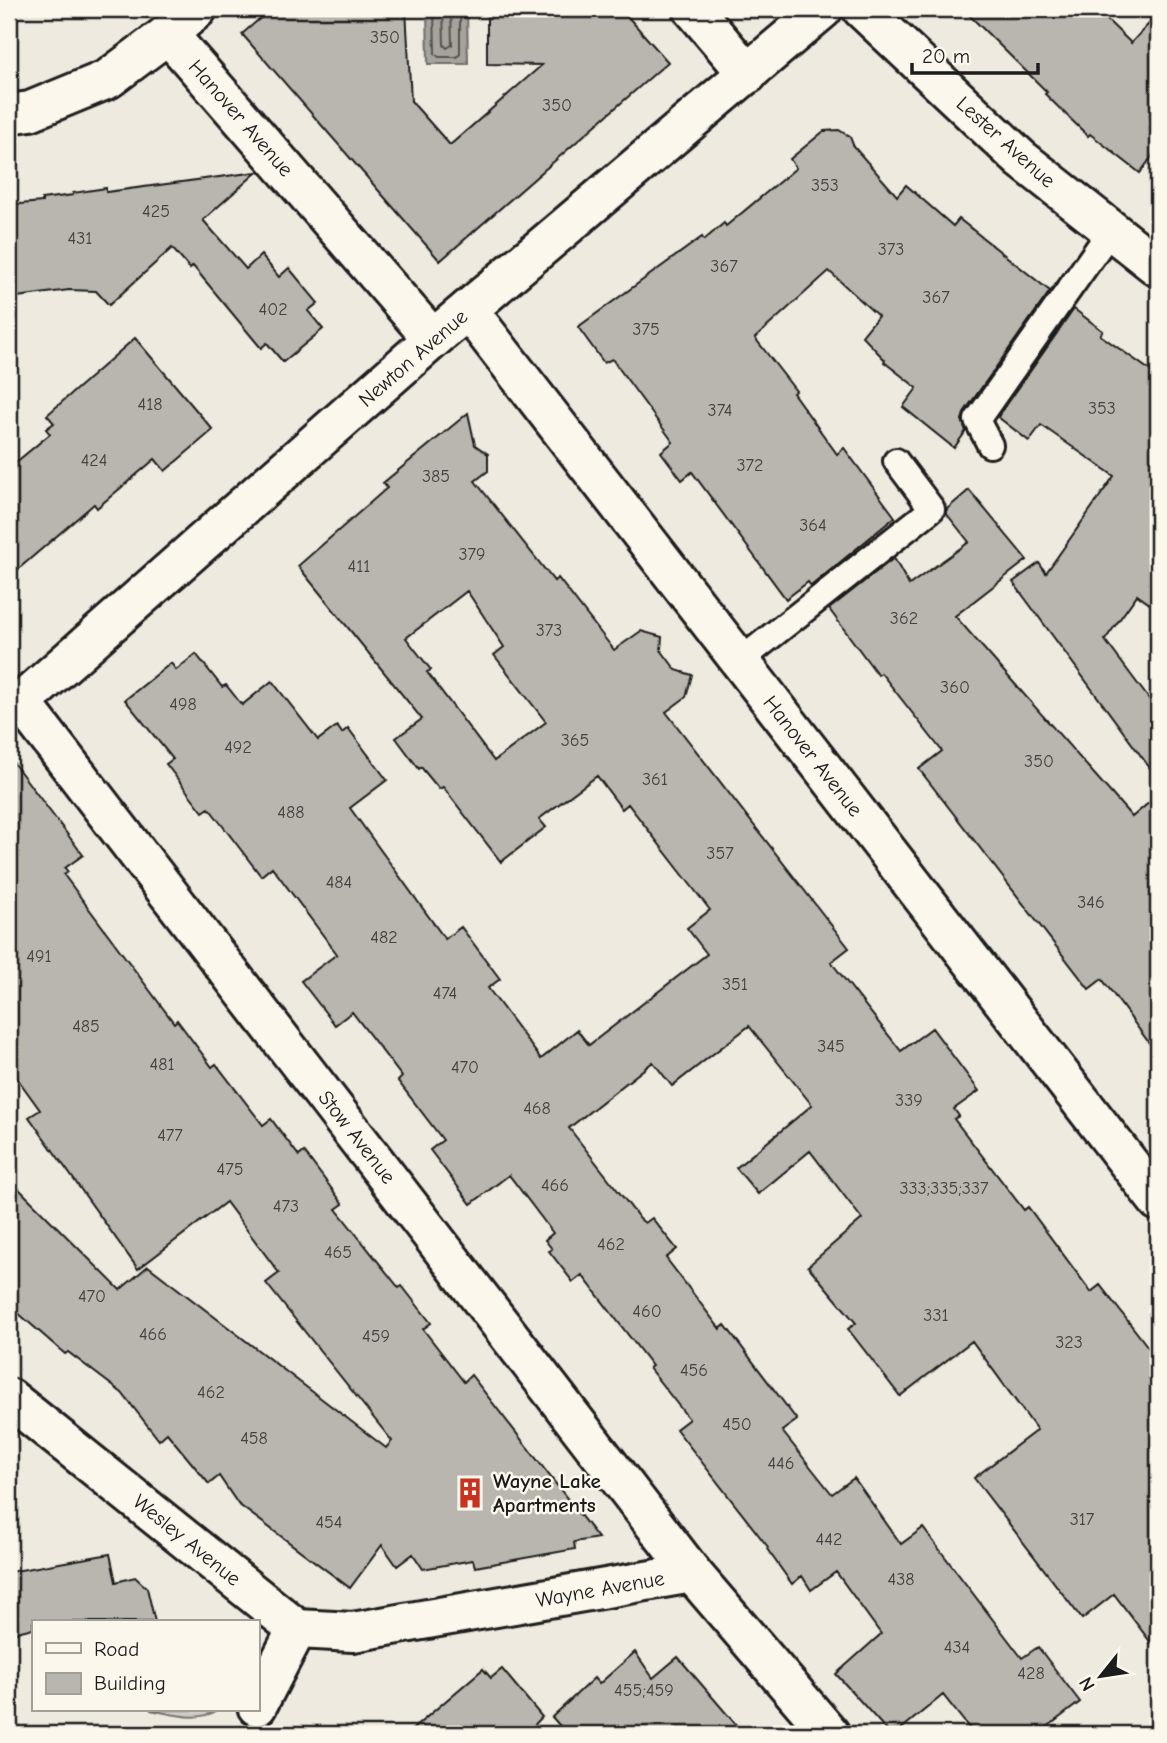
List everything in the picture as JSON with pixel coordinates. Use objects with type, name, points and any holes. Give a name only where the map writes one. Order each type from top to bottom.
[{"type":"street","points":[[9,114],[30,111],[108,79],[197,9]]},
{"type":"street","points":[[693,9],[748,74]]},
{"type":"street","name":"Newton Avenue","points":[[15,707],[433,339],[822,9]]},
{"type":"street","name":"Lester Avenue","points":[[862,9],[1021,159],[1158,267]]},
{"type":"street","name":"Hanover Avenue","points":[[168,34],[433,339]]},
{"type":"street","name":"Hanover Avenue","points":[[468,310],[1158,1201]]},
{"type":"street","name":"Stow Avenue","points":[[15,707],[692,1573]]},
{"type":"street","name":"Wesley Avenue","points":[[9,1398],[297,1629]]},
{"type":"street","name":"Wayne Avenue","points":[[297,1629],[353,1632],[692,1573],[830,1734]]},
{"type":"street","points":[[259,1702],[297,1629]]},
{"type":"street","points":[[242,1734],[254,1712]]},
{"type":"lane","points":[[990,446],[976,420],[1111,230]]},
{"type":"lane","points":[[740,661],[932,509],[896,461]]},
{"type":"shaded area","points":[[160,1712],[214,1712],[193,1717]]},
{"type":"water","points":[[427,9],[467,9],[468,64],[428,64]]},
{"type":"building","points":[[271,9],[406,9],[411,101],[450,145],[542,65],[487,64],[487,9],[621,9],[668,62],[440,261],[242,34]]},
{"type":"building","points":[[963,9],[1096,9],[1131,43],[1158,14],[1158,148],[1140,173],[1090,134],[1088,136]]},
{"type":"building","points":[[839,130],[850,137],[854,147],[897,196],[906,185],[953,226],[959,219],[1050,291],[965,411],[962,420],[966,431],[954,448],[903,407],[917,388],[884,362],[862,336],[878,316],[829,271],[755,338],[796,391],[793,393],[837,454],[844,448],[895,517],[811,586],[808,582],[786,599],[692,472],[682,480],[661,452],[673,442],[612,359],[604,363],[578,327],[702,237],[704,240],[724,223],[726,226],[796,168],[790,159],[824,131]]},
{"type":"building","points":[[257,172],[203,220],[246,269],[261,255],[279,277],[289,268],[318,303],[308,311],[323,329],[283,362],[267,343],[261,348],[193,266],[190,269],[172,248],[109,305],[96,291],[69,290],[9,298],[9,205],[42,202],[42,199],[106,188],[106,192]]},
{"type":"building","points":[[1074,309],[1103,331],[1100,335],[1158,376],[1158,610],[1137,595],[1105,640],[1158,711],[1158,779],[1013,582],[1039,563],[1046,573],[1114,476],[1041,425],[1029,441],[998,417]]},
{"type":"building","points":[[135,338],[213,430],[165,471],[155,459],[97,508],[94,504],[9,577],[9,468],[50,434],[46,429],[54,423],[47,415]]},
{"type":"building","points":[[468,413],[475,445],[488,454],[488,471],[475,481],[554,581],[558,578],[614,650],[641,631],[662,637],[661,650],[676,670],[692,675],[686,697],[666,712],[849,948],[831,962],[901,1051],[932,1028],[979,1091],[954,1109],[959,1116],[954,1119],[1024,1210],[1028,1207],[1091,1292],[1100,1285],[1158,1360],[1158,1652],[1114,1594],[1082,1619],[974,1478],[1037,1430],[972,1341],[900,1396],[848,1329],[856,1323],[808,1266],[862,1219],[810,1151],[758,1194],[736,1168],[812,1105],[749,1026],[672,1086],[653,1062],[569,1128],[640,1219],[645,1223],[652,1218],[677,1249],[666,1258],[720,1329],[725,1325],[797,1420],[782,1431],[832,1494],[854,1478],[901,1544],[923,1528],[1022,1658],[1038,1647],[1080,1702],[1038,1734],[974,1734],[943,1695],[895,1734],[890,1734],[836,1674],[881,1634],[836,1572],[811,1590],[802,1576],[792,1584],[768,1547],[676,1429],[689,1419],[649,1368],[652,1366],[582,1275],[573,1282],[549,1251],[552,1249],[545,1240],[553,1233],[509,1175],[471,1204],[430,1150],[443,1140],[398,1081],[402,1077],[352,1012],[335,1025],[301,981],[337,954],[272,867],[261,876],[209,808],[203,812],[166,764],[173,759],[125,700],[171,663],[176,670],[196,654],[222,687],[226,685],[242,705],[272,681],[318,740],[337,726],[342,733],[348,728],[387,780],[350,808],[445,939],[461,927],[500,979],[488,988],[541,1059],[577,1030],[589,1045],[707,954],[687,928],[710,910],[628,804],[622,809],[597,776],[539,819],[546,827],[501,862],[443,787],[439,789],[421,767],[419,769],[396,738],[422,719],[298,566],[387,488],[383,483]],"holes":[[[467,591],[504,647],[494,655],[546,722],[494,761],[427,672],[431,670],[406,638]]]},
{"type":"building","points":[[969,490],[1027,560],[955,616],[1132,817],[1158,795],[1158,1055],[1102,979],[1089,989],[919,769],[942,751],[881,673],[878,675],[829,609],[894,558],[909,585],[969,542],[946,513],[947,509]]},
{"type":"building","points":[[9,757],[83,855],[65,868],[68,872],[64,875],[174,1023],[177,1020],[212,1067],[216,1064],[263,1125],[271,1119],[299,1156],[304,1152],[343,1204],[336,1209],[399,1288],[402,1286],[431,1323],[423,1329],[464,1382],[471,1375],[598,1538],[574,1542],[575,1549],[475,1567],[473,1560],[423,1569],[413,1554],[397,1566],[382,1545],[350,1588],[238,1504],[219,1476],[209,1484],[167,1433],[159,1440],[122,1393],[68,1352],[65,1354],[9,1305],[9,1179],[120,1290],[148,1266],[386,1448],[392,1441],[266,1283],[279,1273],[226,1202],[138,1269],[29,1117],[40,1110],[9,1067]]},
{"type":"building","points":[[110,1554],[116,1582],[135,1577],[147,1588],[155,1620],[32,1620],[32,1628],[9,1634],[9,1572]]},
{"type":"building","points":[[635,1652],[653,1678],[678,1657],[744,1734],[567,1734],[552,1717],[594,1678],[599,1684]]},
{"type":"building","points":[[483,1669],[491,1678],[502,1669],[542,1717],[526,1734],[407,1734]]},
{"type":"place","name":"Wayne Lake Apartments","points":[[470,1493]]}]
